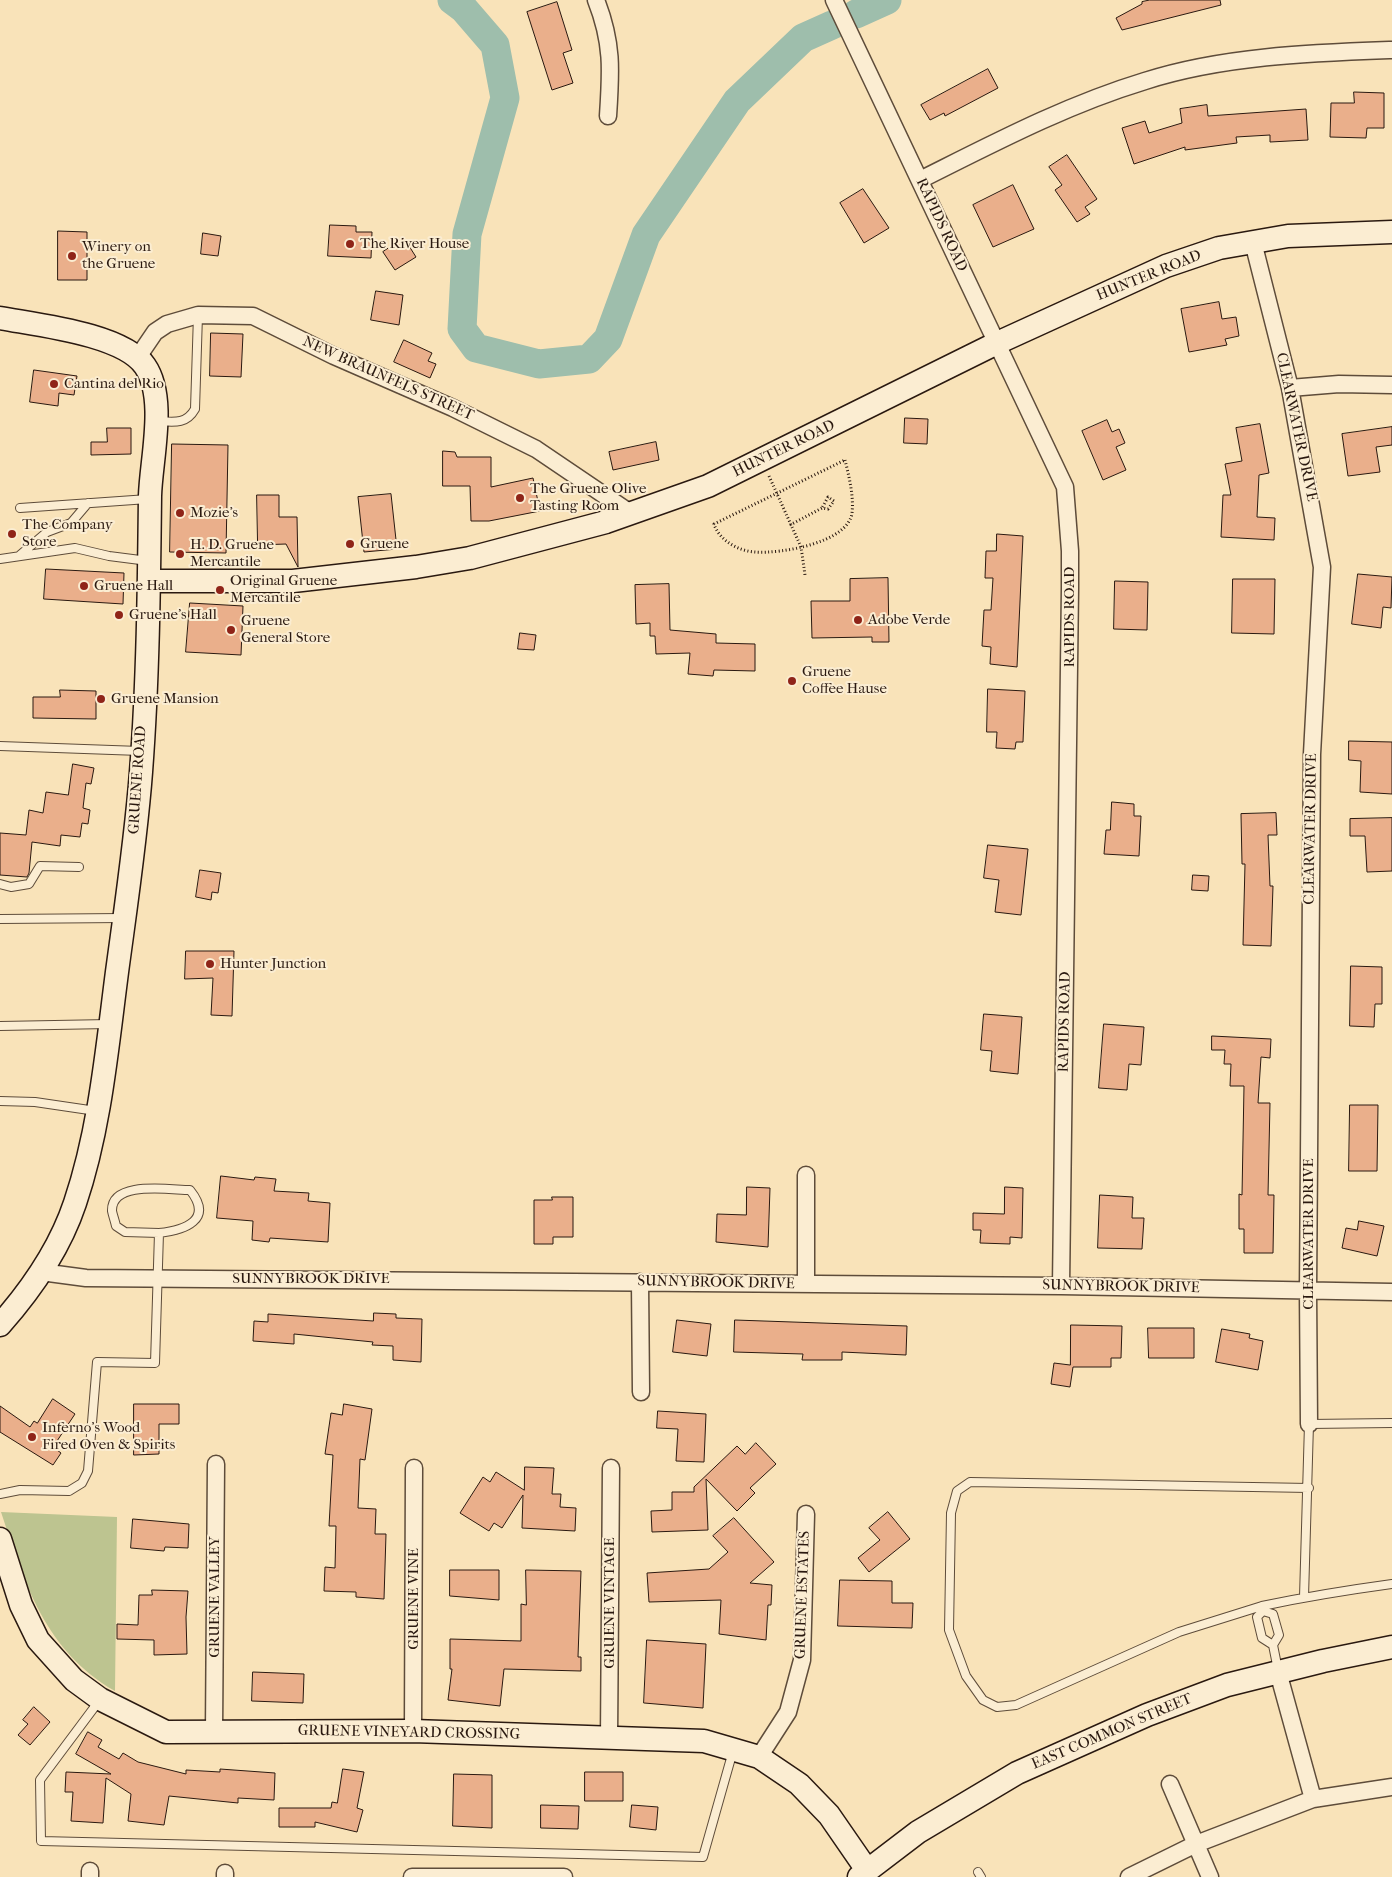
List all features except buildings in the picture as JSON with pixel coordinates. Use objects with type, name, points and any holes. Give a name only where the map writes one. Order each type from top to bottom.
[{"type":"street","points":[[596,0],[607,31],[612,58],[608,116]]},
{"type":"street","name":"RAPIDS ROAD","points":[[834,0],[1065,487],[1070,551],[1061,1286]]},
{"type":"street","points":[[920,180],[1073,106],[1146,80],[1210,65],[1274,56],[1392,50]]},
{"type":"street","name":"HUNTER ROAD","points":[[150,571],[293,580],[416,567],[470,558],[632,514],[708,486],[996,344],[1166,266],[1219,248],[1288,236],[1392,232]]},
{"type":"street","name":"CLEARWATER DRIVE","points":[[1253,242],[1290,388],[1322,567],[1312,754],[1308,1290],[1309,1424]]},
{"type":"street","name":"NEW BRAUNFELS STREET","points":[[138,356],[155,332],[167,324],[198,315],[253,316],[334,356],[454,408],[536,449],[632,514]]},
{"type":"street","points":[[0,318],[85,334],[138,356]]},
{"type":"street","name":"GRUENE ROAD","points":[[0,1325],[41,1272],[65,1228],[74,1205],[96,1111],[111,1024],[125,918],[142,752],[150,571],[150,498],[155,421],[153,389],[147,368],[138,356]]},
{"type":"street","points":[[1290,388],[1339,384],[1392,386]]},
{"type":"street","points":[[806,1175],[806,1284]]},
{"type":"street","name":"SUNNYBROOK DRIVE","points":[[41,1272],[86,1278],[1061,1286],[1392,1292]]},
{"type":"street","points":[[640,1282],[641,1392]]},
{"type":"street","name":"GRUENE VALLEY","points":[[214,1730],[216,1464]]},
{"type":"street","name":"GRUENE VINE","points":[[413,1731],[414,1468]]},
{"type":"street","name":"GRUENE VINTAGE","points":[[609,1739],[611,1468]]},
{"type":"street","name":"GRUENE ESTATES","points":[[760,1757],[788,1712],[802,1660],[806,1514]]},
{"type":"street","name":"GRUENE VINEYARD CROSSING","points":[[0,1539],[21,1605],[38,1640],[74,1680],[100,1699],[166,1732],[214,1730],[413,1731],[609,1739],[704,1740],[760,1757],[799,1784],[823,1809],[863,1874]]},
{"type":"street","name":"EAST COMMON STREET","points":[[863,1874],[918,1832],[1017,1773],[1146,1715],[1227,1685],[1392,1647]]},
{"type":"street","points":[[1278,1672],[1312,1799]]},
{"type":"street","points":[[1170,1784],[1210,1877]]},
{"type":"street","points":[[1129,1877],[1196,1844],[1312,1799],[1392,1787]]},
{"type":"street","points":[[412,1877],[564,1877]]},
{"type":"lane","points":[[155,421],[183,422],[190,417],[195,409],[198,315]]},
{"type":"lane","points":[[20,508],[150,498]]},
{"type":"lane","points":[[20,555],[47,532],[71,523],[88,503]]},
{"type":"lane","points":[[0,558],[75,548],[109,556],[150,571]]},
{"type":"lane","points":[[0,746],[142,752]]},
{"type":"lane","points":[[0,884],[11,887],[29,884],[40,866],[80,867]]},
{"type":"lane","points":[[0,919],[125,918]]},
{"type":"lane","points":[[0,1026],[111,1024]]},
{"type":"lane","points":[[0,1101],[35,1102],[96,1111]]},
{"type":"lane","points":[[129,1189],[190,1190],[198,1201],[199,1212],[192,1224],[181,1231],[160,1233],[125,1232],[116,1226],[112,1209],[117,1197],[129,1189]]},
{"type":"lane","points":[[0,1494],[20,1490],[69,1491],[82,1483],[90,1462],[97,1362],[155,1363],[160,1233]]},
{"type":"lane","points":[[1304,1597],[1309,1488],[1309,1424],[1392,1423]]},
{"type":"lane","points":[[1309,1488],[970,1482],[957,1491],[951,1513],[949,1630],[966,1676],[984,1700],[997,1707],[1016,1705],[1179,1632],[1304,1597],[1392,1584]]},
{"type":"lane","points":[[1263,1609],[1273,1614],[1279,1635],[1272,1645]]},
{"type":"lane","points":[[1263,1609],[1257,1617],[1262,1638],[1272,1645],[1278,1672]]},
{"type":"lane","points":[[100,1699],[40,1780],[41,1841],[703,1857],[734,1749]]},
{"type":"path","points":[[761,460],[801,547],[805,575]]},
{"type":"path","points":[[845,460],[851,492],[852,514],[846,526],[832,538],[801,547],[755,552],[734,547],[717,533],[714,524],[776,493],[845,460]]},
{"type":"path","points":[[790,525],[822,508]]},
{"type":"green space","points":[[1,1512],[117,1517],[115,1691],[91,1675],[54,1636],[29,1590]]},
{"type":"waterway","points":[[452,0],[464,9],[495,45],[505,98],[467,234],[462,329],[476,348],[539,364],[589,359],[608,339],[646,235],[737,101],[803,38],[832,25]]},
{"type":"waterway","points":[[856,14],[887,0]]},
{"type":"place","name":"The River House","points":[[350,244]]},
{"type":"place","name":"Winery on the Gruene","points":[[72,256]]},
{"type":"place","name":"Cantina del Rio","points":[[54,384]]},
{"type":"place","name":"The Gruene Olive Tasting Room","points":[[520,498]]},
{"type":"place","name":"Mozie's","points":[[180,513]]},
{"type":"place","name":"The Company Store","points":[[12,534]]},
{"type":"place","name":"Gruene","points":[[350,544]]},
{"type":"place","name":"H. D. Gruene Mercantile","points":[[180,554]]},
{"type":"place","name":"Gruene Hall","points":[[84,586]]},
{"type":"place","name":"Original Gruene Mercantile","points":[[220,590]]},
{"type":"place","name":"Gruene's Hall","points":[[119,615]]},
{"type":"place","name":"Adobe Verde","points":[[858,620]]},
{"type":"place","name":"Gruene General Store","points":[[231,630]]},
{"type":"place","name":"Gruene Coffee Hause","points":[[792,681]]},
{"type":"place","name":"Gruene Mansion","points":[[101,699]]},
{"type":"place","name":"Hunter Junction","points":[[210,964]]},
{"type":"place","name":"Inferno's Wood Fired Oven & Spirits","points":[[32,1437]]}]
